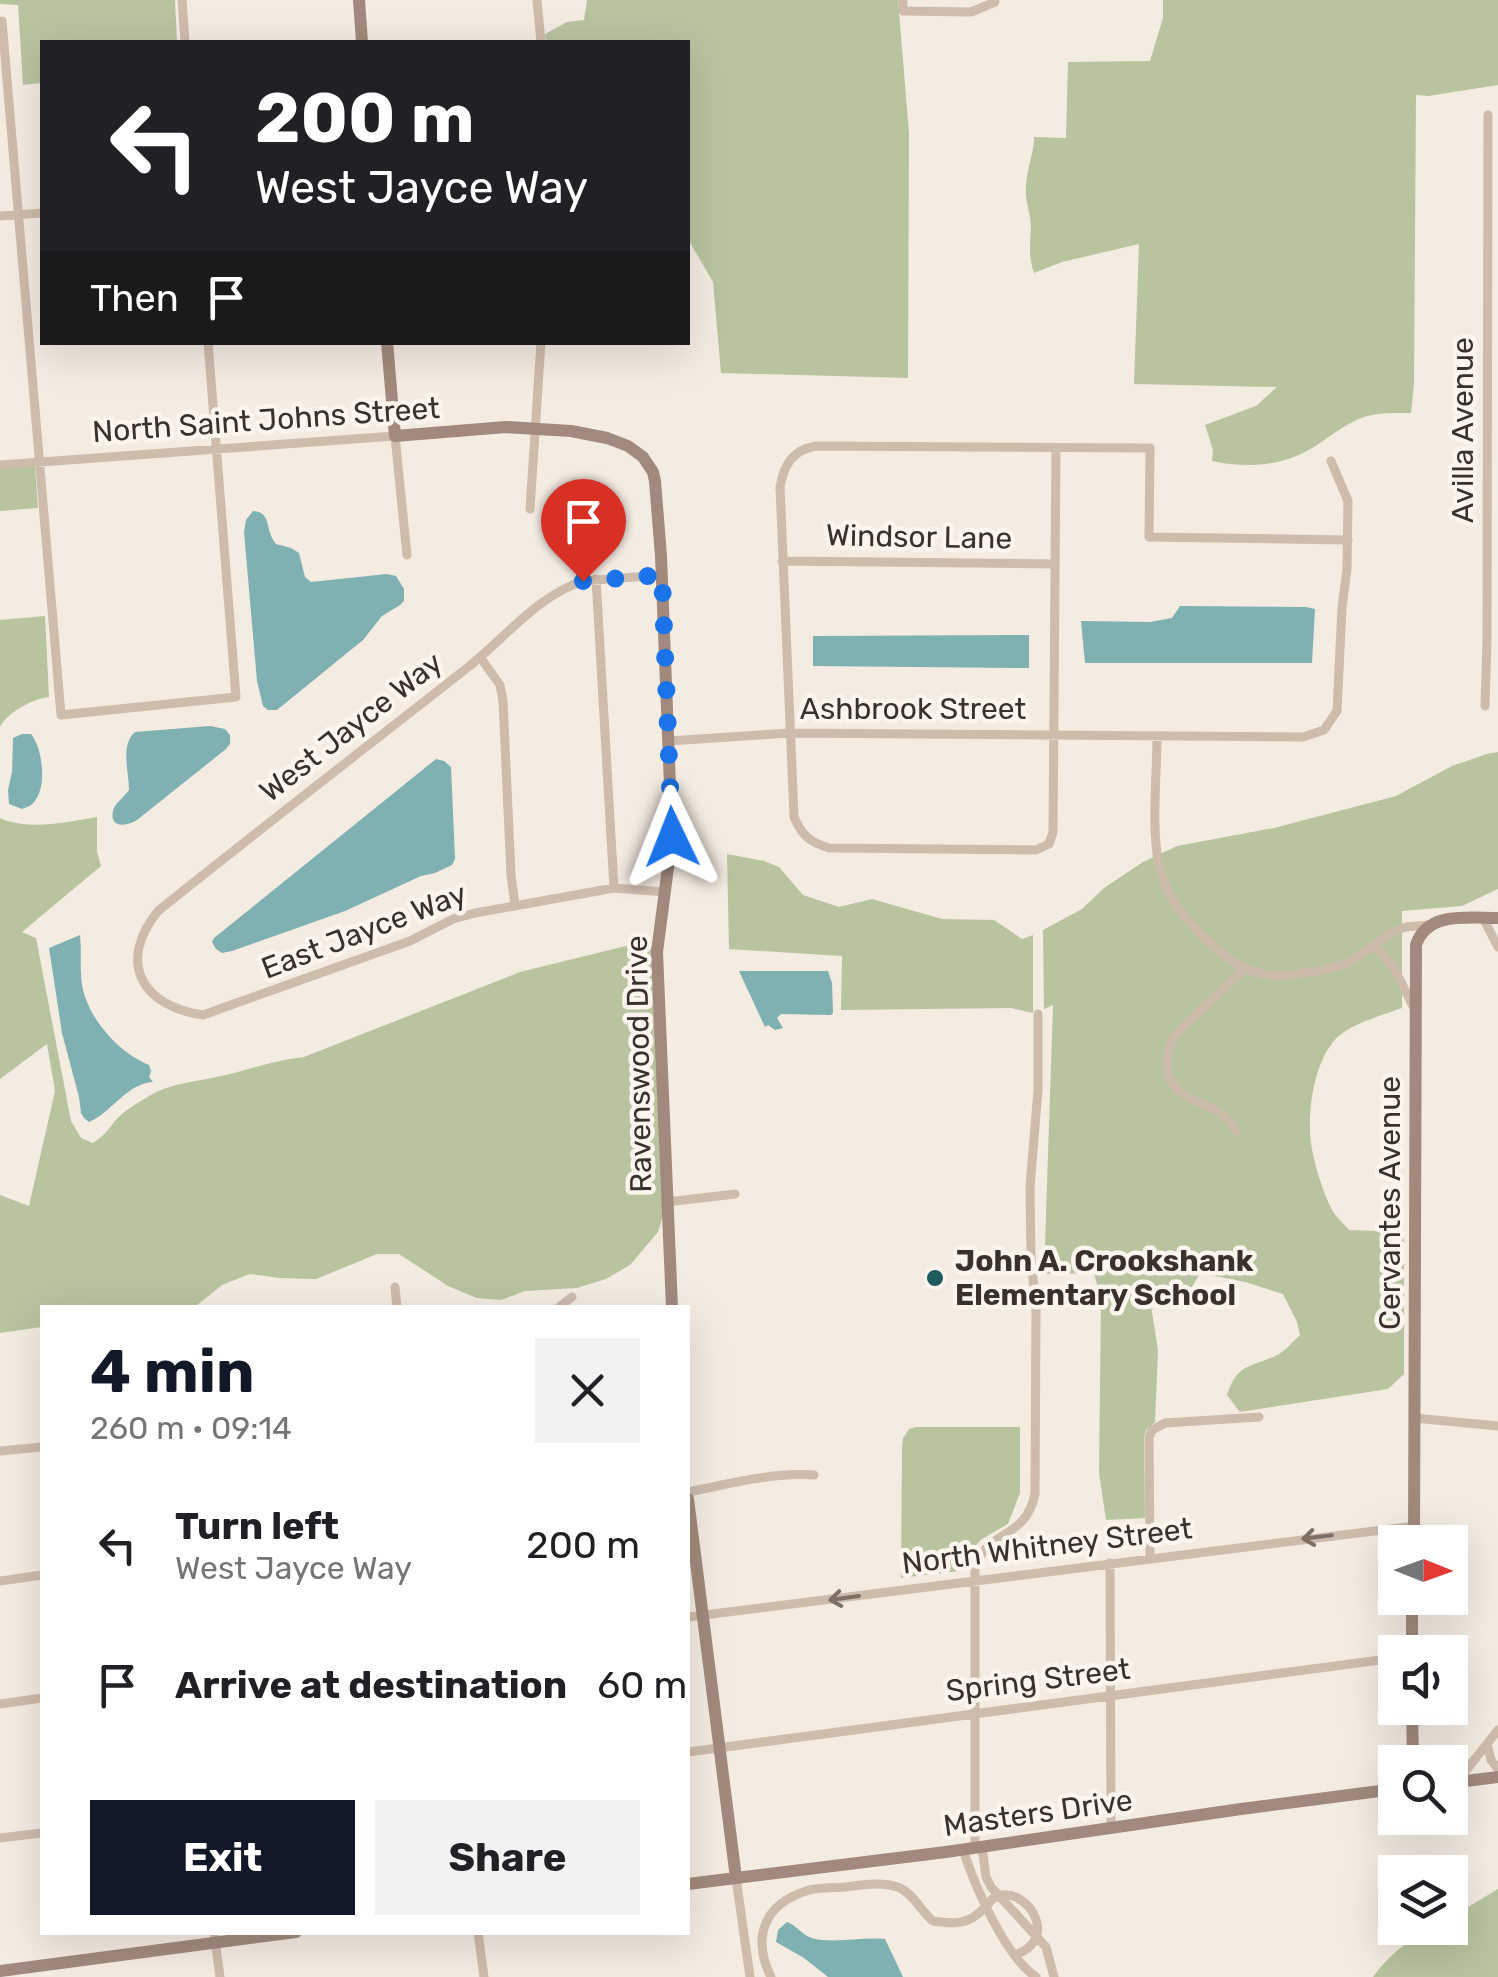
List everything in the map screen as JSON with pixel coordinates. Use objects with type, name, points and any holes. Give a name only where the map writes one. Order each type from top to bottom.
[{"type":"street","points":[[182,0],[185,40]]},
{"type":"street","points":[[359,0],[362,40]]},
{"type":"street","points":[[537,0],[541,40]]},
{"type":"street","points":[[904,0],[903,11],[971,12],[995,2]]},
{"type":"street","points":[[2,22],[61,715],[236,697],[208,345]]},
{"type":"street","name":"Avilla Avenue","points":[[1485,706],[1492,445],[1493,155],[1488,115]]},
{"type":"street","points":[[0,216],[40,213]]},
{"type":"street","points":[[388,345],[407,556]]},
{"type":"street","points":[[530,509],[541,345]]},
{"type":"street","name":"North Saint Johns Street","points":[[0,465],[536,427]]},
{"type":"street","name":"Ravenswood Drive","points":[[536,427],[608,438],[628,446],[643,457],[655,481],[672,837],[657,952],[672,1305]]},
{"type":"street","points":[[1056,448],[1052,832],[1048,844],[1020,850],[829,848],[810,841],[800,832],[794,817],[780,487],[782,472],[791,457],[816,446],[1150,448],[1149,537],[1348,540],[1348,501],[1330,461]]},
{"type":"street","name":"Ashbrook Street","points":[[668,741],[790,733],[1303,737],[1324,730],[1337,712],[1348,540]]},
{"type":"street","name":"Windsor Lane","points":[[782,561],[1055,564]]},
{"type":"street","name":"West Jayce Way","points":[[149,990],[138,964],[137,947],[145,927],[158,911],[480,657],[543,601],[571,585],[596,579],[662,575]]},
{"type":"street","points":[[596,579],[614,888]]},
{"type":"street","points":[[480,657],[500,685],[503,702],[515,906]]},
{"type":"street","points":[[1157,736],[1157,853],[1167,890],[1179,912],[1220,954],[1244,969],[1278,977],[1302,974],[1346,963],[1404,928],[1442,920],[1491,918],[1498,947]]},
{"type":"street","name":"East Jayce Way","points":[[149,990],[153,997],[170,1006],[203,1016],[410,941],[453,919],[614,888],[665,892]]},
{"type":"street","name":"Cervantes Avenue","points":[[1414,1525],[1416,945],[1428,925]]},
{"type":"street","points":[[1374,945],[1395,970],[1416,1011]]},
{"type":"street","points":[[1236,1131],[1231,1120],[1210,1106],[1180,1094],[1167,1072],[1166,1056],[1175,1035],[1244,969]]},
{"type":"street","points":[[1036,1977],[1014,1956],[972,1876],[976,1564],[992,1542],[1020,1526],[1032,1508],[1035,1494],[1036,1310],[1030,1187],[1038,1090],[1038,1014]]},
{"type":"street","points":[[667,1202],[735,1194]]},
{"type":"street","points":[[395,1288],[397,1305]]},
{"type":"street","points":[[562,1305],[572,1297]]},
{"type":"street","points":[[1150,1558],[1152,1430],[1165,1423],[1260,1418]]},
{"type":"street","points":[[1414,1418],[1498,1426]]},
{"type":"street","points":[[0,1451],[40,1447]]},
{"type":"street","points":[[690,1495],[758,1477],[814,1475]]},
{"type":"street","points":[[690,1513],[750,1977]]},
{"type":"street","name":"North Whitney Street","points":[[690,1617],[1378,1530]]},
{"type":"street","points":[[1110,1563],[1111,1827]]},
{"type":"street","points":[[0,1581],[40,1575]]},
{"type":"street","name":"Spring Street","points":[[690,1752],[1378,1660]]},
{"type":"street","points":[[0,1704],[40,1698]]},
{"type":"street","points":[[1468,1766],[1498,1730]]},
{"type":"street","points":[[1468,1780],[1498,1773],[1487,1744]]},
{"type":"street","name":"Masters Drive","points":[[690,1884],[1378,1791]]},
{"type":"street","points":[[0,1838],[40,1833]]},
{"type":"street","points":[[973,1848],[998,1896],[1046,1948],[1054,1977]]},
{"type":"street","points":[[771,1977],[760,1940],[767,1920],[775,1908],[809,1890],[865,1885],[900,1888],[933,1921],[952,1924],[968,1921],[998,1896]]},
{"type":"street","points":[[0,1971],[256,1935]]},
{"type":"street","points":[[478,1935],[484,1977]]},
{"type":"street","points":[[1014,1956],[1033,1945],[1037,1937]]},
{"type":"street","points":[[215,1938],[220,1977]]},
{"type":"green space","points":[[0,0],[175,0],[177,40],[40,40],[40,83],[23,85],[18,5],[0,4]]},
{"type":"green space","points":[[587,0],[898,0],[909,133],[908,378],[721,373],[713,282],[690,242],[690,40],[546,40],[545,34],[567,22],[584,20]]},
{"type":"green space","points":[[1163,0],[1498,0],[1498,85],[1416,95],[1411,413],[1364,417],[1305,452],[1280,461],[1239,465],[1212,461],[1213,450],[1205,425],[1256,406],[1277,387],[1134,384],[1139,244],[1062,262],[1034,273],[1027,177],[1034,137],[1066,138],[1068,62],[1150,61],[1163,18]]},
{"type":"green space","points":[[35,466],[38,508],[0,511],[0,469]]},
{"type":"green space","points":[[45,616],[49,697],[21,707],[0,727],[0,620]]},
{"type":"green space","points":[[1498,752],[1498,889],[1462,906],[1402,911],[1402,1008],[1365,1021],[1339,1036],[1322,1062],[1312,1097],[1312,1150],[1334,1213],[1349,1230],[1404,1232],[1404,1374],[1388,1389],[1240,1412],[1227,1395],[1235,1378],[1245,1368],[1285,1349],[1300,1335],[1297,1322],[1283,1294],[1200,1273],[1192,1287],[1151,1306],[1158,1350],[1155,1422],[1144,1438],[1145,1518],[1106,1520],[1099,1473],[1101,1299],[1094,1273],[1044,1274],[1053,1005],[1044,1009],[1043,930],[1082,909],[1104,888],[1143,862],[1177,846],[1274,828],[1396,796],[1452,766]]},
{"type":"green space","points":[[97,817],[101,866],[22,932],[36,938],[71,1121],[81,1138],[93,1143],[125,1111],[163,1089],[304,1057],[520,972],[653,942],[663,1216],[658,1232],[630,1265],[606,1279],[577,1288],[525,1291],[501,1300],[477,1298],[448,1286],[399,1254],[377,1254],[316,1279],[250,1274],[222,1285],[197,1305],[40,1305],[40,1327],[0,1333],[0,1195],[29,1206],[55,1091],[47,1044],[0,1079],[0,818],[36,825]]},
{"type":"green space","points":[[727,854],[779,867],[803,895],[839,907],[872,899],[942,919],[994,920],[1022,939],[1033,935],[1033,1013],[1011,1008],[841,1010],[842,956],[729,949]]},
{"type":"green space","points":[[1020,1427],[1020,1493],[1008,1524],[974,1547],[967,1570],[901,1578],[902,1448],[909,1429]]},
{"type":"green space","points":[[1498,1889],[1498,1977],[1373,1977],[1406,1945],[1468,1945],[1468,1907]]},
{"type":"water","points":[[253,511],[266,519],[276,544],[299,553],[305,577],[311,582],[387,574],[396,576],[404,589],[400,605],[382,616],[363,640],[277,710],[263,706],[257,681],[244,532]]},
{"type":"water","points":[[1180,606],[1315,609],[1312,663],[1085,663],[1081,621],[1150,622],[1172,618]]},
{"type":"water","points":[[1029,635],[1029,668],[813,666],[813,636]]},
{"type":"water","points":[[210,726],[225,729],[230,735],[226,749],[137,820],[124,825],[116,823],[114,808],[129,790],[130,737],[135,732]]},
{"type":"water","points":[[31,734],[35,740],[42,775],[36,799],[22,809],[9,804],[8,790],[13,738]]},
{"type":"water","points":[[436,759],[451,767],[455,859],[452,865],[345,911],[232,951],[222,953],[216,949],[214,938]]},
{"type":"water","points":[[80,935],[87,1002],[117,1044],[149,1065],[153,1082],[127,1093],[89,1122],[81,1113],[62,1033],[49,948]]},
{"type":"water","points":[[739,971],[828,971],[833,1013],[781,1014],[777,1018],[783,1028],[765,1027]]},
{"type":"water","points":[[787,1922],[815,1939],[885,1939],[903,1977],[828,1977],[776,1942],[778,1930]]},
{"type":"place","name":"John A. Crookshank Elementary School","points":[[935,1278]]},
{"type":"route","points":[[583,581],[662,575],[672,837]]}]
